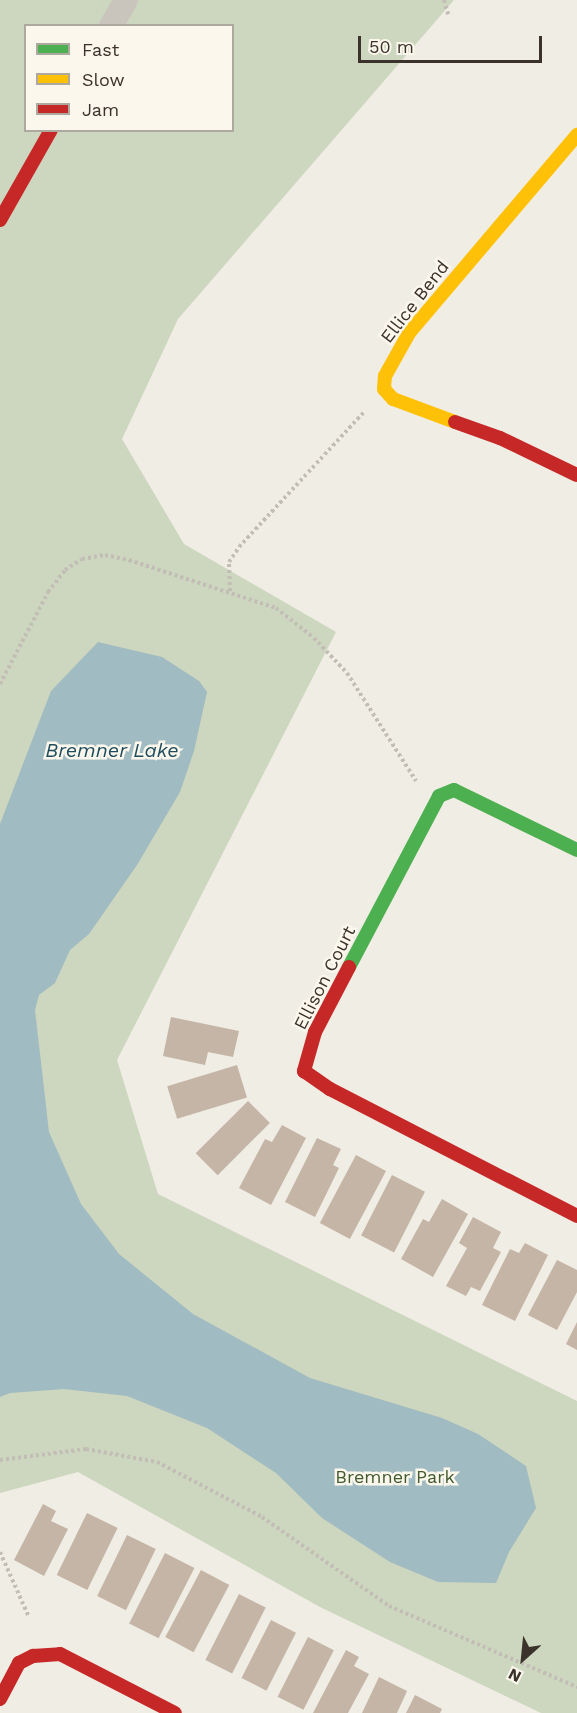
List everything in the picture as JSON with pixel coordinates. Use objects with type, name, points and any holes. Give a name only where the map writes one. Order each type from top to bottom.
[{"type":"street","points":[[112,24],[126,0]]},
{"type":"street","points":[[0,220],[50,132]]},
{"type":"street","name":"Ellice Bend","points":[[384,389],[388,369],[409,333],[577,135]]},
{"type":"street","points":[[384,389],[393,399],[501,438],[577,475]]},
{"type":"street","points":[[435,805],[439,796],[454,790],[577,850]]},
{"type":"street","name":"Ellison Court","points":[[435,805],[315,1032],[304,1071],[330,1089],[577,1216]]},
{"type":"street","points":[[0,1699],[19,1663],[48,1653],[60,1654],[175,1713]]},
{"type":"path","points":[[444,0],[448,14]]},
{"type":"path","points":[[230,591],[229,562],[238,547],[384,389]]},
{"type":"path","points":[[0,684],[48,592],[65,570],[82,559],[105,555],[129,560],[230,591],[276,608],[314,638],[347,673],[402,763],[435,805]]},
{"type":"path","points":[[0,1460],[86,1449],[158,1462],[262,1517],[388,1606],[577,1687]]},
{"type":"path","points":[[0,1552],[29,1617]]},
{"type":"green space","name":"Bremner Park","points":[[0,0],[454,0],[178,319],[122,439],[184,544],[336,632],[117,1060],[158,1194],[577,1401],[577,1713],[541,1713],[320,1607],[78,1472],[0,1493]]},
{"type":"water","name":"Bremner Lake","points":[[98,642],[162,657],[199,681],[207,692],[194,751],[180,792],[137,865],[89,934],[70,950],[55,983],[39,995],[35,1010],[49,1132],[81,1204],[119,1254],[193,1314],[310,1378],[442,1418],[478,1434],[526,1466],[536,1508],[509,1552],[496,1583],[438,1582],[390,1562],[322,1518],[276,1473],[207,1428],[127,1396],[64,1389],[10,1393],[0,1397],[0,824],[51,691]]},
{"type":"building","points":[[171,1017],[239,1031],[233,1057],[208,1052],[205,1065],[163,1056]]},
{"type":"building","points":[[237,1065],[247,1098],[177,1119],[167,1086]]},
{"type":"building","points":[[248,1101],[270,1123],[218,1175],[196,1153]]},
{"type":"building","points":[[282,1125],[306,1138],[271,1205],[239,1188],[265,1139],[272,1142]]},
{"type":"building","points":[[317,1138],[341,1149],[333,1165],[339,1168],[315,1217],[285,1202]]},
{"type":"building","points":[[356,1155],[386,1171],[350,1239],[320,1223]]},
{"type":"building","points":[[392,1175],[425,1192],[394,1252],[361,1236]]},
{"type":"building","points":[[442,1199],[468,1214],[433,1277],[401,1259],[423,1219],[429,1222]]},
{"type":"building","points":[[473,1217],[501,1232],[493,1248],[501,1252],[480,1291],[471,1287],[466,1296],[446,1286],[467,1248],[459,1243]]},
{"type":"building","points":[[525,1243],[548,1255],[515,1321],[482,1305],[510,1249],[519,1253]]},
{"type":"building","points":[[557,1260],[577,1270],[577,1292],[557,1330],[528,1315]]},
{"type":"building","points":[[577,1322],[577,1350],[566,1344]]},
{"type":"building","points":[[43,1504],[56,1511],[51,1521],[68,1529],[44,1576],[14,1560]]},
{"type":"building","points":[[87,1513],[118,1528],[87,1590],[57,1575]]},
{"type":"building","points":[[127,1535],[156,1549],[126,1610],[97,1596]]},
{"type":"building","points":[[165,1553],[194,1568],[159,1638],[129,1623]]},
{"type":"building","points":[[201,1570],[229,1585],[194,1652],[165,1637]]},
{"type":"building","points":[[239,1594],[266,1608],[232,1674],[205,1660]]},
{"type":"building","points":[[271,1620],[296,1633],[266,1691],[241,1678]]},
{"type":"building","points":[[308,1637],[334,1650],[303,1710],[278,1697]]},
{"type":"building","points":[[346,1650],[359,1657],[354,1666],[369,1674],[348,1713],[313,1713]]},
{"type":"building","points":[[379,1677],[407,1691],[397,1713],[362,1713]]},
{"type":"building","points":[[415,1695],[442,1709],[440,1713],[406,1713]]},
{"type":"traffic: fast","points":[[349,967],[439,796],[454,790],[577,850]]},
{"type":"traffic: slow","points":[[455,422],[393,399],[384,389],[385,376],[409,333],[577,135]]},
{"type":"traffic: jam","points":[[0,220],[50,132]]},
{"type":"traffic: jam","points":[[455,422],[500,438],[577,475]]},
{"type":"traffic: jam","points":[[349,967],[315,1032],[304,1071],[330,1089],[577,1216]]},
{"type":"traffic: jam","points":[[0,1699],[19,1663],[33,1656],[60,1654],[175,1713]]}]
